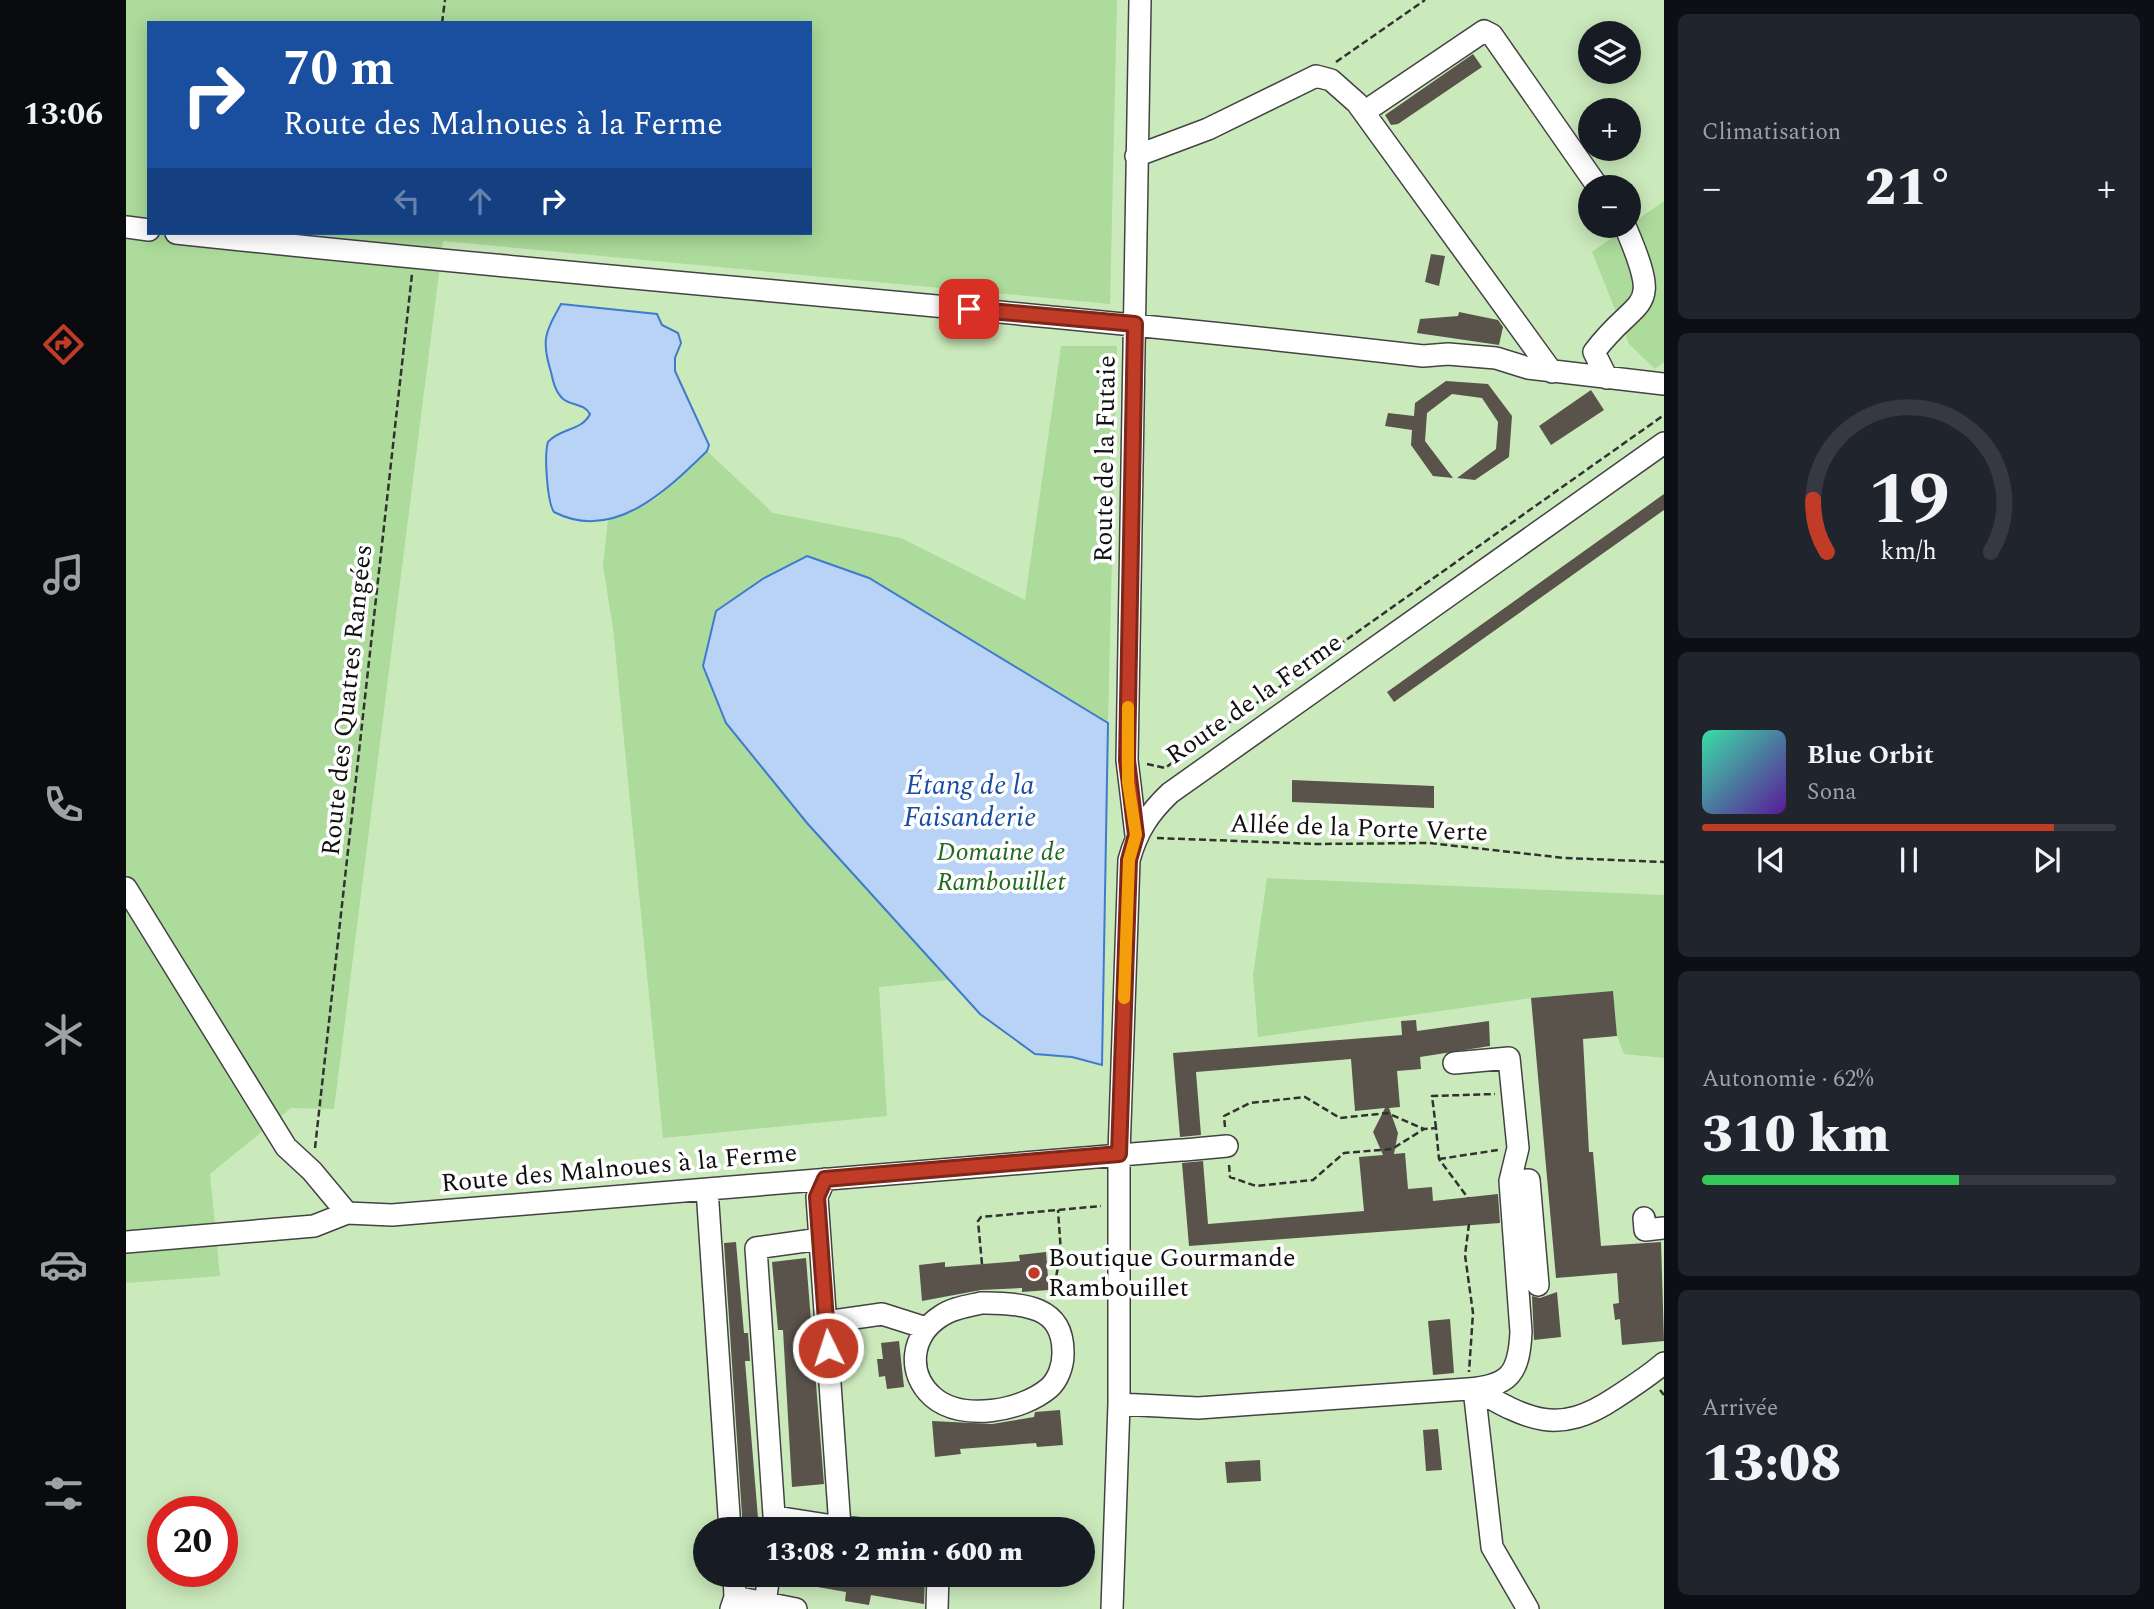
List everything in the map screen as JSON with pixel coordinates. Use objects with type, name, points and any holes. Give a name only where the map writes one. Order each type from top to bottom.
[{"type":"street","name":"Route de la Futaie","points":[[1136,835],[1127,760],[1140,0]]},
{"type":"street","points":[[1364,112],[1484,31],[1492,35],[1590,175]]},
{"type":"street","points":[[1136,156],[1208,129],[1317,76],[1331,79],[1342,87],[1364,112],[1552,372]]},
{"type":"street","points":[[126,227],[147,230]]},
{"type":"street","points":[[194,235],[414,259],[1135,324],[1423,356],[1448,354],[1496,358],[1552,372],[1664,384]]},
{"type":"street","points":[[1607,377],[1594,352],[1605,337],[1649,305],[1656,289],[1651,269],[1632,238]]},
{"type":"street","name":"Route de la Ferme","points":[[1112,1609],[1119,1404],[1119,1154],[1129,860],[1136,835],[1152,810],[1170,793],[1664,443]]},
{"type":"street","points":[[126,888],[252,1097],[286,1147],[312,1171],[347,1213]]},
{"type":"street","points":[[1119,1404],[1198,1408],[1471,1389],[1495,1387],[1512,1374],[1520,1353],[1510,1181],[1518,1149],[1510,1058],[1454,1063]]},
{"type":"street","name":"Route des Malnoues à la Ferme","points":[[126,1242],[314,1226],[347,1213],[392,1215],[1227,1146]]},
{"type":"street","points":[[825,1179],[817,1197],[839,1517]]},
{"type":"street","points":[[1510,1181],[1529,1180],[1538,1285]]},
{"type":"street","points":[[707,1189],[729,1517]]},
{"type":"street","points":[[1644,1217],[1645,1230],[1664,1228]]},
{"type":"street","points":[[775,1517],[756,1248],[820,1239]]},
{"type":"street","points":[[981,1303],[1009,1304],[1045,1312],[1058,1326],[1063,1340],[1063,1360],[1057,1378],[1036,1397],[1000,1409],[959,1408],[946,1405],[933,1397],[921,1382],[915,1366],[915,1348],[926,1328],[942,1315],[981,1303]]},
{"type":"street","points":[[826,1322],[882,1314],[926,1328]]},
{"type":"street","points":[[1471,1389],[1529,1417],[1563,1422],[1594,1412],[1664,1363]]},
{"type":"street","points":[[1471,1389],[1492,1547],[1528,1609]]},
{"type":"street","points":[[765,1603],[767,1587]]},
{"type":"street","points":[[937,1609],[938,1587]]},
{"type":"street","points":[[733,1603],[765,1603],[796,1609]]},
{"type":"path","points":[[442,21],[445,0]]},
{"type":"path","points":[[1317,76],[1425,0]]},
{"type":"path","name":"Route des Quatres Rangées","points":[[312,1171],[414,259]]},
{"type":"path","points":[[1127,760],[1165,768],[1664,415]]},
{"type":"path","name":"Allée de la Porte Verte","points":[[1136,835],[1171,840],[1429,843],[1564,858],[1664,862]]},
{"type":"path","points":[[1468,1198],[1439,1159],[1432,1096],[1491,1095]]},
{"type":"path","points":[[1424,1129],[1387,1113],[1340,1118],[1305,1097],[1250,1103],[1224,1115],[1230,1177],[1256,1186],[1313,1180],[1344,1153],[1392,1149],[1424,1129],[1436,1128]]},
{"type":"path","points":[[1439,1159],[1495,1151]]},
{"type":"path","points":[[1045,1312],[1055,1290],[1061,1253],[1058,1210]]},
{"type":"path","points":[[982,1264],[978,1221],[981,1217],[1058,1210],[1120,1214]]},
{"type":"path","points":[[1469,1224],[1465,1255],[1473,1313],[1471,1389]]},
{"type":"green space","name":"Domaine de Rambouillet","points":[[126,0],[1664,0],[1664,1609],[126,1609]]},
{"type":"green space","points":[[126,0],[1117,0],[1110,304],[443,241],[334,1109],[291,1108],[210,1174],[220,1276],[126,1283]]},
{"type":"green space","points":[[1664,201],[1664,362],[1655,369],[1629,344],[1592,252],[1612,238],[1641,238],[1641,217]]},
{"type":"green space","points":[[1061,346],[1117,346],[1108,723],[807,556],[764,578],[716,612],[936,967],[949,980],[879,987],[887,1116],[663,1138],[613,628],[603,566],[608,520],[657,498],[707,451],[773,513],[901,538],[1025,600]]},
{"type":"green space","points":[[1267,878],[1664,895],[1664,1058],[1624,1054],[1617,1036],[1613,991],[1531,998],[1258,1037],[1253,975]]},
{"type":"water","points":[[561,304],[657,314],[662,325],[678,333],[681,343],[675,358],[675,371],[709,445],[707,451],[657,495],[618,516],[598,521],[576,520],[554,512],[550,499],[546,457],[548,442],[558,434],[582,424],[590,414],[584,408],[562,398],[553,379],[546,352],[546,337]]},
{"type":"water","name":"Étang de la Faisanderie","points":[[807,556],[869,578],[1108,723],[1102,1065],[1072,1057],[1035,1054],[980,1014],[807,823],[726,723],[703,666],[716,611],[764,578]]},
{"type":"building","points":[[1473,54],[1482,67],[1398,124],[1391,125],[1385,115]]},
{"type":"building","points":[[1431,254],[1445,256],[1439,286],[1425,282]]},
{"type":"building","points":[[1459,312],[1498,320],[1503,327],[1499,345],[1417,333],[1420,319],[1458,316]]},
{"type":"building","points":[[1446,381],[1488,384],[1512,416],[1509,457],[1475,480],[1457,478],[1496,449],[1498,422],[1482,398],[1452,394],[1427,413],[1425,441],[1453,478],[1433,476],[1411,445],[1412,430],[1385,426],[1388,413],[1414,416],[1415,403]]},
{"type":"building","points":[[1591,390],[1604,410],[1551,445],[1539,426]]},
{"type":"building","points":[[1664,494],[1664,510],[1394,702],[1387,692]]},
{"type":"building","points":[[1292,780],[1434,786],[1434,808],[1292,802]]},
{"type":"building","points":[[1613,991],[1617,1036],[1583,1039],[1589,1152],[1593,1152],[1601,1246],[1661,1242],[1664,1341],[1622,1345],[1620,1319],[1615,1320],[1613,1304],[1619,1303],[1617,1273],[1556,1278],[1531,998]]},
{"type":"building","points":[[1416,1020],[1417,1031],[1489,1021],[1490,1046],[1420,1057],[1421,1069],[1397,1071],[1400,1107],[1389,1108],[1398,1133],[1394,1154],[1405,1153],[1408,1189],[1432,1187],[1433,1201],[1498,1194],[1500,1223],[1189,1246],[1182,1163],[1203,1161],[1208,1224],[1364,1211],[1359,1157],[1383,1155],[1373,1132],[1385,1108],[1355,1111],[1351,1059],[1196,1072],[1201,1135],[1180,1137],[1173,1053],[1402,1035],[1401,1021]]},
{"type":"building","points":[[736,1242],[744,1333],[748,1333],[750,1361],[745,1361],[758,1517],[742,1517],[724,1243]]},
{"type":"building","points":[[1046,1252],[1049,1290],[981,1290],[922,1301],[919,1265],[945,1262],[945,1267],[1020,1261],[1019,1255]]},
{"type":"building","points":[[806,1258],[824,1484],[792,1487],[783,1330],[778,1330],[772,1262]]},
{"type":"building","points":[[1557,1292],[1561,1337],[1534,1340],[1532,1296],[1540,1298]]},
{"type":"building","points":[[1450,1319],[1454,1373],[1433,1375],[1428,1321]]},
{"type":"building","points":[[899,1341],[904,1387],[887,1389],[885,1376],[879,1377],[877,1359],[883,1359],[881,1343]]},
{"type":"building","points":[[1060,1410],[1063,1445],[1037,1447],[1036,1443],[960,1449],[961,1454],[935,1457],[932,1421],[992,1424],[1034,1417],[1035,1412]]},
{"type":"building","points":[[1438,1429],[1442,1470],[1426,1471],[1423,1430]]},
{"type":"building","points":[[1260,1460],[1261,1481],[1227,1483],[1225,1462]]},
{"type":"building","points":[[818,1587],[925,1587],[924,1604],[871,1595],[869,1605],[845,1601],[846,1592]]},
{"type":"slow traffic","points":[[1124,998],[1129,860],[1136,835],[1128,782],[1128,707]]},
{"type":"place","name":"Boutique Gourmande Rambouillet","points":[[1034,1273]]},
{"type":"route","points":[[828,1348],[817,1197],[825,1179],[1119,1154],[1129,860],[1136,835],[1127,760],[1135,324],[969,309]]}]
